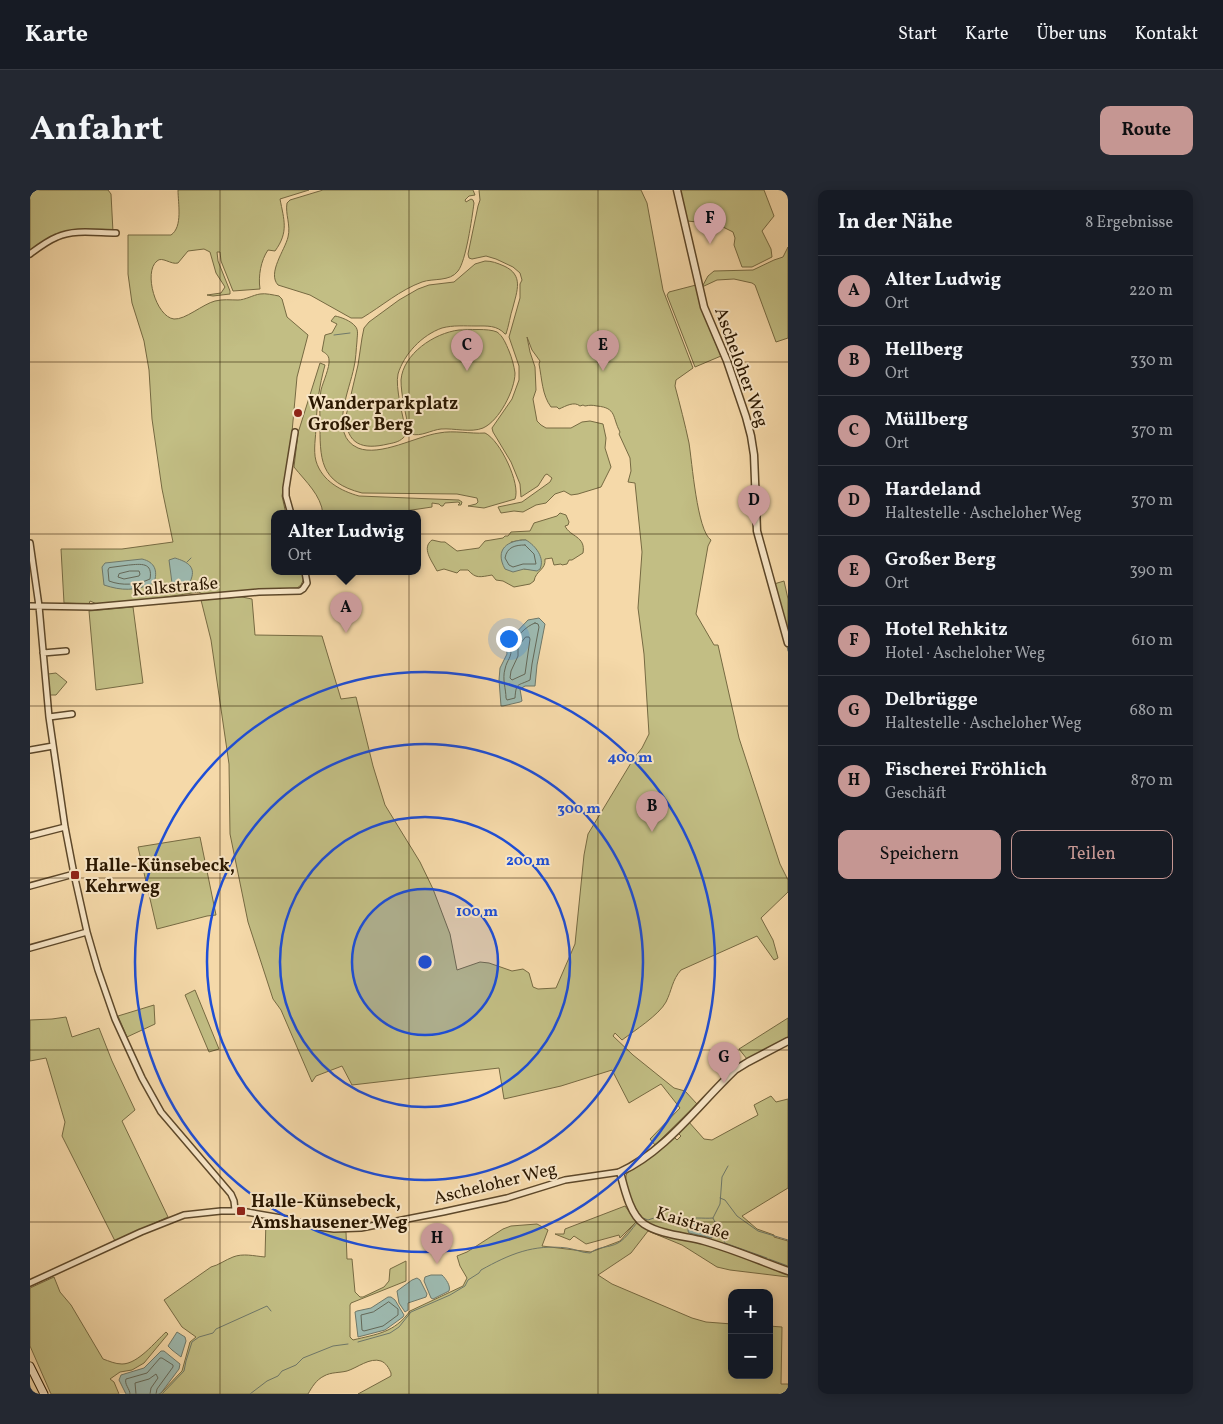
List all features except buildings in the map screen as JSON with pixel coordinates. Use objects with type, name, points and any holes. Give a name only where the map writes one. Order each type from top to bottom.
[{"type":"main road","points":[[30,1366],[44,1394]]},
{"type":"street","name":"Ascheloher Weg","points":[[677,190],[704,307],[727,362],[751,436],[754,455],[757,531],[788,642]]},
{"type":"street","points":[[30,254],[58,236],[116,233]]},
{"type":"street","points":[[289,510],[286,488],[295,432]]},
{"type":"street","points":[[30,543],[39,606],[53,746],[65,827],[87,932],[115,1019],[147,1086],[161,1112],[232,1194],[235,1210]]},
{"type":"street","name":"Kalkstraße","points":[[30,606],[92,607],[202,597],[300,591],[303,590],[307,583],[306,575]]},
{"type":"street","points":[[43,653],[66,651]]},
{"type":"street","points":[[49,717],[72,714]]},
{"type":"street","points":[[30,750],[53,746]]},
{"type":"street","points":[[30,836],[65,827]]},
{"type":"street","points":[[30,886],[74,874]]},
{"type":"street","points":[[30,948],[87,932]]},
{"type":"street","name":"Ascheloher Weg","points":[[30,1283],[141,1232],[184,1215],[235,1210],[260,1213],[318,1227],[334,1229],[361,1228],[506,1198],[565,1180],[620,1172],[635,1166],[663,1143],[735,1070],[788,1041]]},
{"type":"street","name":"Kaistraße","points":[[620,1172],[630,1202],[639,1219],[644,1224],[658,1230],[718,1245],[788,1271]]},
{"type":"shaded area","points":[[30,190],[108,190],[111,194],[113,232],[70,231],[54,236],[30,253]]},
{"type":"shaded area","points":[[178,190],[309,190],[280,199],[284,232],[275,251],[268,250],[264,258],[260,274],[260,289],[233,291],[221,261],[220,252],[217,252],[218,261],[230,294],[207,295],[221,293],[225,287],[216,273],[210,252],[204,249],[188,251],[178,263],[159,260],[153,267],[151,274],[151,284],[157,303],[162,311],[174,319],[183,317],[215,301],[241,300],[267,294],[279,296],[282,299],[287,317],[308,335],[297,377],[292,432],[282,496],[285,510],[271,510],[271,575],[303,575],[304,578],[301,585],[297,588],[202,594],[199,592],[153,599],[97,604],[90,601],[89,604],[64,603],[61,549],[122,549],[173,542],[162,489],[152,419],[149,370],[144,341],[132,303],[128,274],[128,235],[171,235],[177,226]]},
{"type":"shaded area","points":[[323,190],[473,190],[475,195],[469,196],[465,200],[466,202],[471,199],[474,203],[461,266],[451,277],[414,285],[362,318],[351,318],[310,295],[278,285],[274,274],[289,233],[287,203],[290,200]]},
{"type":"shaded area","points":[[479,190],[641,190],[647,203],[663,290],[693,368],[676,380],[675,386],[689,443],[702,524],[711,540],[708,546],[696,614],[714,645],[718,645],[739,738],[780,864],[788,880],[788,892],[761,918],[773,940],[778,958],[774,960],[757,936],[681,970],[674,981],[666,1002],[658,1012],[622,1040],[615,1033],[613,1036],[674,1088],[685,1091],[697,1104],[655,1145],[650,1139],[680,1108],[661,1084],[629,1103],[612,1070],[561,1086],[504,1099],[499,1068],[352,1085],[342,1066],[316,1076],[312,1082],[281,1010],[273,999],[248,922],[230,834],[229,764],[211,640],[201,600],[242,597],[252,599],[255,635],[322,636],[341,699],[356,697],[385,805],[420,862],[433,889],[450,934],[457,970],[480,962],[512,971],[523,969],[529,973],[533,987],[538,989],[556,988],[575,944],[584,855],[588,834],[649,734],[644,654],[638,608],[642,552],[635,483],[628,482],[631,471],[630,458],[611,411],[592,405],[580,406],[575,404],[559,409],[551,407],[544,392],[540,361],[532,350],[527,337],[535,367],[536,390],[533,399],[537,421],[546,428],[571,428],[582,422],[590,421],[603,424],[606,438],[605,448],[611,467],[601,487],[571,495],[564,491],[555,494],[546,503],[536,505],[523,512],[501,513],[498,507],[522,502],[550,482],[552,478],[547,474],[545,475],[538,486],[521,497],[520,484],[511,462],[493,432],[492,428],[512,399],[519,380],[519,366],[509,337],[520,298],[520,284],[522,280],[520,273],[513,267],[496,259],[486,256],[469,258],[468,254],[480,200]]},
{"type":"shaded area","points":[[680,190],[764,190],[774,216],[762,231],[771,249],[772,257],[752,267],[742,267],[734,245],[735,238],[733,232],[717,224],[687,221]]},
{"type":"shaded area","points":[[788,247],[788,338],[776,342],[755,285],[734,279],[717,280],[702,287],[708,276],[714,271],[753,270],[783,257]]},
{"type":"shaded area","points":[[485,261],[504,266],[517,279],[516,295],[506,334],[492,327],[450,326],[435,331],[421,340],[405,359],[397,380],[406,431],[405,437],[396,442],[379,446],[358,443],[349,433],[346,416],[358,365],[364,328],[369,322],[399,300],[418,289],[429,285],[454,282],[475,264]]},
{"type":"shaded area","points":[[696,285],[702,311],[721,356],[695,367],[667,295],[669,292]]},
{"type":"shaded area","points":[[335,316],[351,322],[357,331],[355,364],[342,422],[344,433],[349,442],[358,448],[377,450],[439,433],[485,433],[497,444],[508,463],[515,483],[515,499],[484,508],[468,506],[476,504],[478,502],[477,498],[457,494],[362,493],[337,482],[330,475],[322,458],[320,402],[321,390],[329,363],[328,355],[322,351],[325,335],[332,333],[337,324],[331,321]]},
{"type":"shaded area","points":[[459,330],[489,330],[497,332],[501,336],[510,354],[515,373],[509,396],[495,419],[483,428],[473,430],[441,429],[418,435],[411,434],[404,405],[401,380],[407,362],[421,346],[430,340]]},
{"type":"shaded area","points":[[320,363],[325,365],[318,402],[315,452],[319,468],[327,480],[339,488],[359,496],[459,500],[462,502],[461,505],[458,505],[460,503],[458,502],[445,503],[443,506],[432,503],[432,507],[412,510],[322,510],[316,495],[294,467],[298,433]]},
{"type":"shaded area","points":[[560,513],[566,515],[569,522],[565,526],[582,543],[583,553],[569,560],[567,564],[562,565],[554,565],[552,558],[545,559],[544,566],[530,584],[514,587],[503,581],[496,580],[492,575],[478,577],[468,570],[460,570],[457,573],[444,569],[437,571],[428,555],[427,547],[432,540],[445,542],[457,551],[479,548],[485,541],[503,538],[511,532],[530,531],[534,523],[557,516]],"holes":[[[526,540],[537,570],[524,569],[511,542]]]},
{"type":"shaded area","points":[[784,581],[788,599],[788,634],[774,584]]},
{"type":"shaded area","points":[[133,607],[143,683],[96,690],[89,611]]},
{"type":"shaded area","points":[[56,673],[67,682],[56,695],[50,695],[48,674]]},
{"type":"shaded area","points":[[200,837],[216,915],[157,929],[138,847]]},
{"type":"shaded area","points":[[195,990],[219,1049],[209,1052],[185,995]]},
{"type":"shaded area","points":[[154,1005],[155,1024],[127,1037],[118,1016]]},
{"type":"shaded area","points":[[66,1017],[72,1037],[99,1028],[135,1110],[122,1121],[168,1217],[115,1241],[62,1136],[65,1122],[46,1058],[30,1061],[30,1020]]},
{"type":"shaded area","points":[[788,1018],[788,1037],[747,1059],[739,1049]]},
{"type":"shaded area","points":[[771,1096],[776,1102],[788,1099],[788,1188],[742,1216],[757,1229],[788,1241],[788,1269],[712,1241],[661,1228],[644,1219],[635,1208],[628,1193],[626,1185],[627,1173],[650,1158],[674,1137],[677,1140],[681,1136],[678,1133],[688,1121],[704,1139],[712,1140],[758,1115],[754,1105]]},
{"type":"shaded area","points":[[625,1206],[636,1221],[728,1251],[788,1275],[788,1277],[717,1267],[682,1245],[648,1231],[631,1253],[598,1275],[612,1284],[692,1318],[706,1322],[728,1324],[728,1379],[773,1379],[773,1326],[782,1327],[781,1384],[788,1384],[788,1394],[358,1394],[391,1376],[386,1364],[381,1361],[372,1360],[347,1371],[324,1376],[316,1382],[308,1394],[160,1394],[182,1371],[190,1342],[196,1337],[182,1327],[164,1300],[211,1267],[230,1258],[245,1255],[265,1257],[266,1219],[318,1230],[346,1232],[347,1259],[352,1259],[355,1292],[360,1297],[384,1287],[389,1281],[390,1269],[406,1261],[406,1281],[351,1303],[350,1337],[353,1340],[384,1332],[398,1324],[410,1311],[463,1286],[467,1278],[457,1256],[467,1252],[503,1229],[511,1226],[537,1224],[548,1230],[542,1246],[591,1252],[620,1241],[636,1222],[620,1238],[619,1235],[586,1244],[574,1236],[570,1240],[555,1234],[564,1234],[565,1229]]},
{"type":"shaded area","points":[[54,1277],[60,1292],[71,1305],[103,1359],[117,1364],[128,1363],[140,1357],[166,1332],[168,1334],[144,1363],[132,1370],[120,1372],[110,1379],[114,1382],[119,1394],[51,1394],[30,1346],[30,1288]]},
{"type":"water","points":[[519,540],[526,540],[539,553],[540,569],[537,571],[524,569],[513,572],[505,569],[501,556],[502,551],[509,544]]},
{"type":"water","points":[[175,558],[184,561],[192,569],[190,582],[172,583],[169,560]]},
{"type":"water","points":[[142,559],[153,565],[156,575],[154,583],[141,588],[129,589],[104,585],[102,567],[105,563]]},
{"type":"water","points":[[539,618],[545,624],[535,686],[525,686],[520,689],[522,701],[501,706],[499,680],[500,668],[507,654],[506,645],[528,620]]},
{"type":"water","points":[[689,1223],[711,1225],[712,1238],[689,1233]]},
{"type":"water","points":[[442,1275],[449,1287],[449,1291],[433,1299],[424,1281],[425,1277]]},
{"type":"water","points":[[417,1278],[427,1294],[426,1297],[408,1303],[408,1310],[405,1312],[399,1303],[397,1291]]},
{"type":"water","points":[[388,1297],[395,1300],[404,1315],[403,1317],[385,1330],[358,1337],[355,1312],[371,1308]]},
{"type":"water","points":[[177,1332],[185,1337],[186,1341],[181,1357],[168,1346]]},
{"type":"water","points":[[161,1351],[164,1351],[180,1364],[179,1369],[161,1393],[126,1394],[119,1380],[121,1375],[144,1368]]},
{"type":"waterway","points":[[334,335],[350,333]]},
{"type":"waterway","points":[[187,562],[191,558]]},
{"type":"waterway","points":[[787,646],[788,651]]},
{"type":"waterway","points":[[713,1218],[720,1204],[722,1177],[728,1166]]},
{"type":"waterway","points":[[720,1198],[725,1200],[737,1216],[758,1231],[788,1240]]},
{"type":"waterway","points":[[643,1218],[648,1220],[654,1218],[682,1221],[693,1218],[713,1218],[725,1243],[767,1258]]},
{"type":"waterway","points":[[358,1342],[390,1333],[399,1327],[411,1312],[450,1295],[465,1286],[468,1280],[481,1270],[502,1259],[532,1249],[555,1247],[590,1253],[618,1243],[638,1222]]},
{"type":"waterway","points":[[769,1259],[788,1266]]},
{"type":"waterway","points":[[162,1394],[184,1371],[192,1342],[267,1306],[271,1311]]},
{"type":"waterway","points":[[250,1394],[267,1381],[278,1376],[282,1371],[296,1365],[303,1358],[333,1346],[348,1344]]},
{"type":"place","name":"Hotel Rehkitz","points":[[710,244]]},
{"type":"place","name":"Müllberg","points":[[467,371]]},
{"type":"place","name":"Großer Berg","points":[[603,371]]},
{"type":"place","name":"Wanderparkplatz Großer Berg","points":[[298,413]]},
{"type":"place","name":"Hardeland","points":[[754,526]]},
{"type":"place","name":"Alter Ludwig","points":[[346,633]]},
{"type":"place","name":"Hellberg","points":[[652,832]]},
{"type":"place","name":"Halle-Künsebeck, Kehrweg","points":[[75,875]]},
{"type":"place","name":"Delbrügge","points":[[724,1083]]},
{"type":"place","name":"Halle-Künsebeck, Amshausener Weg","points":[[241,1211]]},
{"type":"place","name":"Fischerei Fröhlich","points":[[437,1264]]}]
